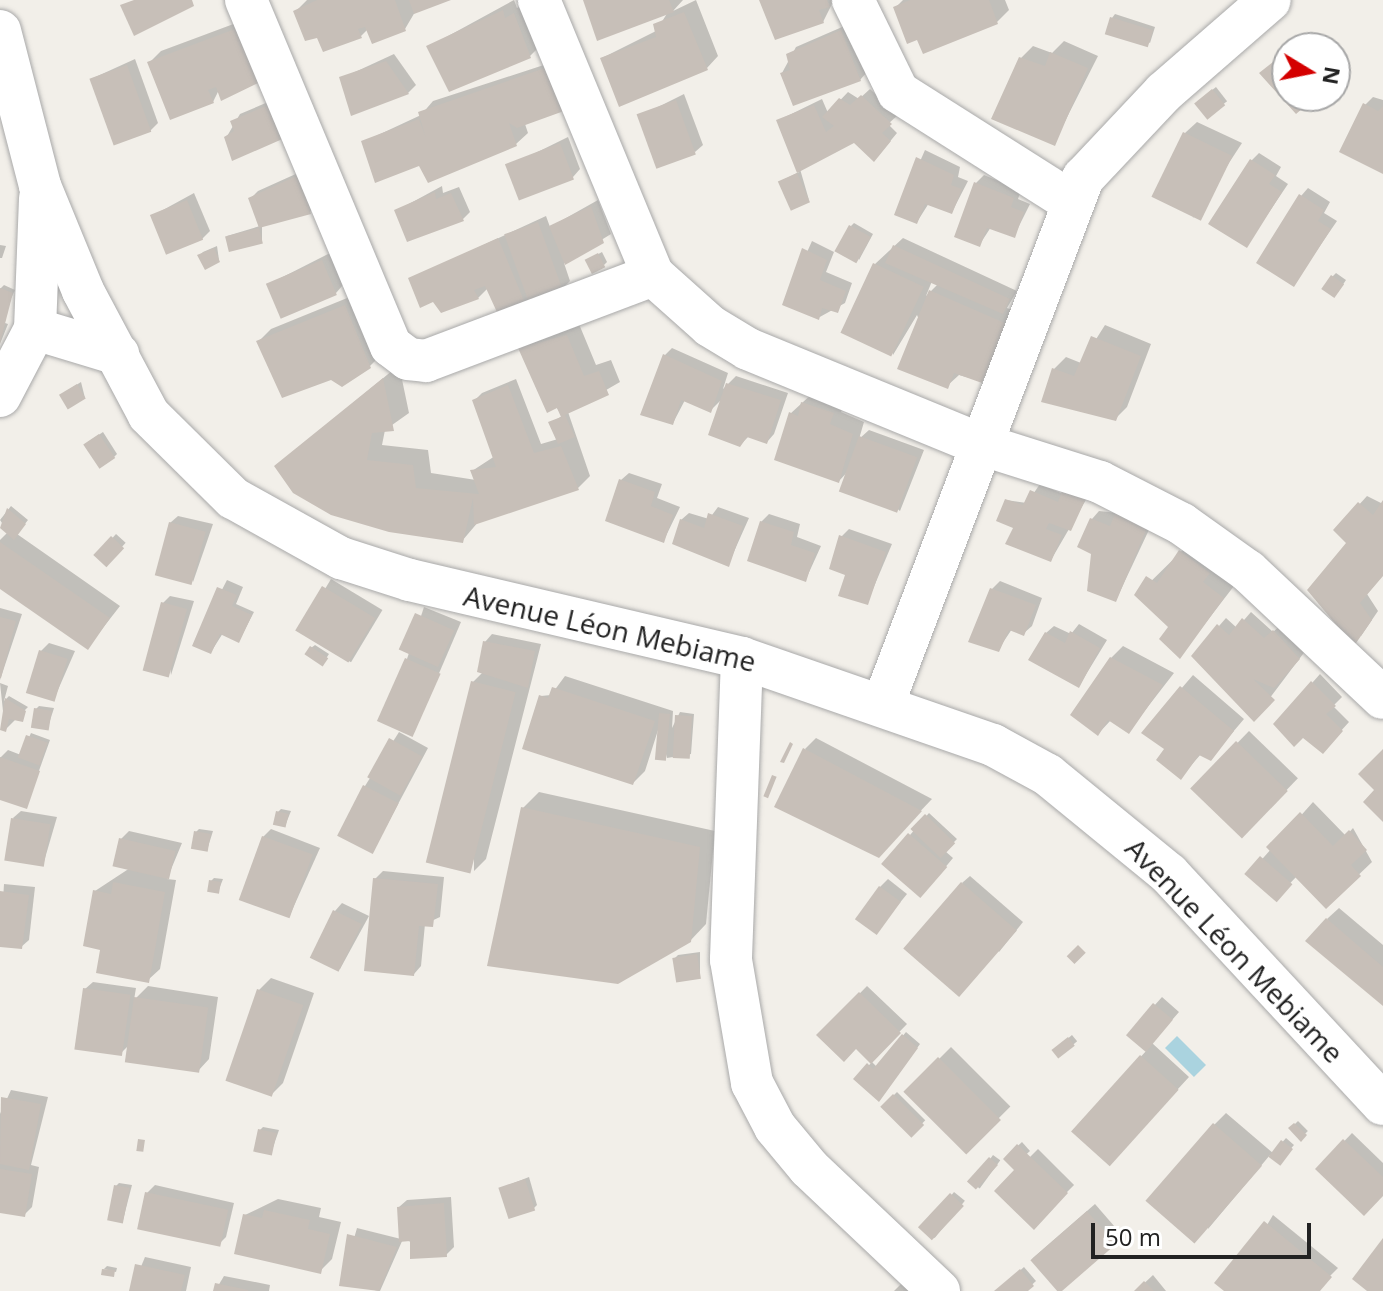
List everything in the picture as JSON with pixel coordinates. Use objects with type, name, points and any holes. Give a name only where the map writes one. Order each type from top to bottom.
[{"type":"street","points":[[246,0],[391,346],[408,359],[426,361],[653,275]]},
{"type":"street","points":[[539,0],[653,275],[748,349],[980,444],[1100,482],[1182,524],[1248,571],[1383,698]]},
{"type":"street","points":[[853,0],[898,92],[1071,202]]},
{"type":"street","points":[[884,702],[1071,202],[1121,136],[1270,0]]},
{"type":"street","name":"Avenue Léon Mebiame","points":[[0,31],[40,186],[118,354],[149,415],[190,459],[233,498],[341,558],[742,658],[884,702],[993,745],[1105,818],[1169,874],[1383,1104]]},
{"type":"street","points":[[0,396],[35,329],[40,186]]},
{"type":"street","points":[[35,329],[118,354]]},
{"type":"street","points":[[742,658],[731,960],[752,1083],[775,1127],[809,1168],[939,1291]]},
{"type":"water","points":[[1177,1036],[1206,1065],[1194,1077],[1165,1048]]},
{"type":"building","points":[[134,0],[192,0],[194,6],[134,36],[120,5]]},
{"type":"building","points":[[317,0],[395,0],[406,31],[372,44],[365,27],[358,29],[362,38],[323,52],[317,38],[305,41],[293,11]]},
{"type":"building","points":[[409,0],[451,0],[414,14]]},
{"type":"building","points":[[583,0],[669,0],[674,12],[597,41]]},
{"type":"building","points":[[759,0],[827,0],[830,7],[819,10],[824,23],[775,40]]},
{"type":"building","points":[[910,0],[989,0],[998,24],[923,54],[917,40],[907,44],[893,7]]},
{"type":"building","points":[[503,10],[505,18],[514,13],[531,58],[449,92],[426,46]]},
{"type":"building","points":[[684,12],[708,70],[619,107],[600,58],[656,37],[653,24]]},
{"type":"building","points":[[1110,17],[1153,30],[1148,47],[1105,34]]},
{"type":"building","points":[[243,26],[264,80],[221,101],[216,87],[208,90],[214,103],[170,120],[147,62]]},
{"type":"building","points":[[841,30],[861,81],[793,106],[780,73],[790,70],[786,54]]},
{"type":"building","points":[[1050,52],[1088,68],[1055,146],[991,119],[1019,57],[1045,66]]},
{"type":"building","points":[[386,61],[409,94],[351,116],[339,77]]},
{"type":"building","points":[[1271,64],[1271,86],[1259,73]]},
{"type":"building","points":[[127,65],[151,132],[114,145],[89,79]]},
{"type":"building","points":[[545,68],[564,111],[517,128],[509,123],[517,146],[428,183],[419,166],[375,183],[361,141],[419,119],[426,138],[418,112]]},
{"type":"building","points":[[1212,89],[1225,105],[1207,120],[1194,103]]},
{"type":"building","points":[[861,95],[892,124],[882,133],[891,141],[874,162],[854,143],[797,173],[776,120],[814,105],[826,132],[834,126],[822,117],[839,98],[850,105]]},
{"type":"building","points":[[676,100],[696,155],[656,169],[637,114]]},
{"type":"building","points":[[1363,103],[1378,111],[1383,106],[1383,174],[1339,152]]},
{"type":"building","points":[[266,106],[279,114],[287,137],[232,161],[224,137],[234,131],[230,121]]},
{"type":"building","points":[[1183,132],[1232,156],[1201,221],[1151,197]]},
{"type":"building","points":[[560,143],[574,179],[519,201],[505,164]]},
{"type":"building","points":[[916,157],[954,175],[951,185],[962,189],[952,214],[925,204],[917,224],[894,215]]},
{"type":"building","points":[[1250,159],[1275,175],[1269,184],[1282,192],[1247,248],[1208,224]]},
{"type":"building","points":[[797,173],[810,202],[791,211],[778,182]]},
{"type":"building","points":[[301,174],[311,214],[259,228],[248,198]]},
{"type":"building","points":[[974,182],[1014,198],[1011,207],[1024,212],[1015,238],[987,228],[980,247],[954,237]]},
{"type":"building","points":[[435,192],[436,199],[451,193],[464,221],[407,242],[394,210]]},
{"type":"building","points":[[1299,194],[1324,210],[1318,221],[1331,229],[1294,287],[1256,263]]},
{"type":"building","points":[[187,200],[203,240],[166,255],[150,215]]},
{"type":"building","points":[[591,206],[604,243],[565,265],[549,226]]},
{"type":"building","points":[[538,222],[563,290],[529,302],[504,234]]},
{"type":"building","points":[[849,225],[871,237],[856,263],[834,251]]},
{"type":"building","points":[[259,228],[263,244],[229,252],[225,236]]},
{"type":"building","points":[[498,238],[527,308],[501,321],[485,286],[474,290],[479,299],[441,313],[433,302],[420,308],[408,278]]},
{"type":"building","points":[[893,245],[1010,299],[1003,314],[885,263]]},
{"type":"building","points":[[214,248],[220,262],[205,270],[197,255]]},
{"type":"building","points":[[802,248],[827,260],[820,280],[846,291],[838,313],[822,308],[819,320],[782,305]]},
{"type":"building","points":[[598,253],[605,267],[592,274],[585,260]]},
{"type":"building","points":[[322,260],[337,295],[281,319],[266,284]]},
{"type":"building","points":[[873,263],[924,287],[891,356],[840,333]]},
{"type":"building","points":[[1331,275],[1344,284],[1334,298],[1321,289]]},
{"type":"building","points":[[0,288],[13,293],[0,343]]},
{"type":"building","points":[[929,290],[1007,324],[982,383],[954,373],[948,389],[897,369]]},
{"type":"building","points":[[345,305],[371,368],[342,387],[331,380],[282,398],[256,341]]},
{"type":"building","points":[[567,335],[584,376],[599,371],[609,395],[565,415],[575,437],[558,444],[548,422],[561,417],[557,408],[547,413],[518,348]]},
{"type":"building","points":[[1091,336],[1141,356],[1116,421],[1041,402],[1052,368],[1074,376]]},
{"type":"building","points":[[663,354],[722,381],[711,413],[681,400],[673,425],[640,415]]},
{"type":"building","points":[[383,378],[394,431],[372,433],[367,460],[413,465],[416,488],[479,494],[470,470],[496,467],[472,400],[508,385],[534,453],[561,446],[579,490],[474,525],[473,498],[463,543],[389,532],[331,515],[293,493],[274,466]]},
{"type":"building","points":[[726,383],[781,400],[767,444],[747,437],[740,447],[708,435]]},
{"type":"building","points":[[77,384],[86,399],[68,409],[59,395]]},
{"type":"building","points":[[801,402],[834,413],[830,424],[853,434],[839,483],[774,460],[789,412],[798,416]]},
{"type":"building","points":[[99,434],[115,458],[99,469],[83,445]]},
{"type":"building","points":[[859,436],[917,457],[897,513],[839,491]]},
{"type":"building","points":[[619,479],[655,492],[651,506],[673,515],[664,543],[605,521]]},
{"type":"building","points":[[1065,483],[1088,494],[1071,531],[1049,523],[1046,529],[1062,535],[1051,562],[1005,544],[1013,528],[996,521],[1005,499],[1023,505],[1030,490],[1058,502]]},
{"type":"building","points":[[1383,500],[1383,576],[1360,603],[1372,620],[1354,646],[1307,590],[1346,543],[1333,530],[1358,502],[1373,515]]},
{"type":"building","points":[[7,508],[26,524],[14,540],[0,528]]},
{"type":"building","points":[[1117,510],[1148,525],[1116,602],[1087,591],[1091,554],[1077,547],[1090,518],[1110,526]]},
{"type":"building","points":[[708,513],[743,526],[729,567],[672,544],[680,519],[704,528]]},
{"type":"building","points":[[760,521],[794,532],[791,545],[815,553],[806,582],[747,561]]},
{"type":"building","points":[[169,522],[206,532],[191,585],[155,575]]},
{"type":"building","points":[[839,535],[886,552],[868,605],[838,596],[845,575],[829,569]]},
{"type":"building","points":[[111,536],[124,548],[106,567],[93,555]]},
{"type":"building","points":[[0,542],[110,618],[88,650],[0,589]]},
{"type":"building","points":[[1179,550],[1210,573],[1203,582],[1224,598],[1180,659],[1159,639],[1168,627],[1134,595],[1146,576],[1157,583]]},
{"type":"building","points":[[322,586],[375,618],[348,663],[295,631]]},
{"type":"building","points":[[217,587],[237,595],[232,606],[252,615],[239,643],[220,634],[211,654],[192,646]]},
{"type":"building","points":[[990,588],[1036,605],[1024,636],[1009,630],[999,652],[968,642]]},
{"type":"building","points":[[161,602],[187,609],[169,678],[143,671]]},
{"type":"building","points":[[415,613],[454,630],[438,667],[399,650]]},
{"type":"building","points":[[0,617],[16,621],[1,678],[0,678]]},
{"type":"building","points":[[1242,618],[1264,638],[1273,630],[1300,659],[1274,688],[1253,679],[1275,700],[1254,722],[1191,656],[1217,624],[1229,635]]},
{"type":"building","points":[[1070,631],[1100,648],[1079,688],[1028,660],[1045,632],[1065,643]]},
{"type":"building","points":[[483,641],[535,651],[528,688],[477,672]]},
{"type":"building","points":[[310,646],[328,658],[323,667],[304,654]]},
{"type":"building","points":[[39,650],[68,659],[55,702],[26,693]]},
{"type":"building","points":[[1110,657],[1163,685],[1129,734],[1108,720],[1098,736],[1070,715]]},
{"type":"building","points":[[405,658],[441,674],[413,737],[377,721]]},
{"type":"building","points":[[471,681],[516,692],[470,874],[426,862]]},
{"type":"building","points":[[1311,681],[1336,706],[1326,714],[1343,731],[1323,754],[1303,738],[1294,747],[1273,724]]},
{"type":"building","points":[[1180,686],[1234,731],[1211,761],[1199,755],[1181,780],[1156,760],[1164,749],[1141,733]]},
{"type":"building","points":[[552,687],[655,721],[633,785],[522,749],[539,695],[548,698]]},
{"type":"building","points":[[5,698],[26,711],[23,722],[9,719],[6,732],[0,730]]},
{"type":"building","points":[[34,708],[52,711],[49,731],[31,728]]},
{"type":"building","points":[[659,713],[670,714],[666,761],[655,760]]},
{"type":"building","points":[[675,715],[692,716],[690,759],[673,758]]},
{"type":"building","points":[[26,735],[48,743],[39,765],[18,758]]},
{"type":"building","points":[[389,738],[422,756],[400,796],[367,777]]},
{"type":"building","points":[[1236,741],[1288,791],[1242,838],[1190,788]]},
{"type":"building","points":[[790,742],[793,744],[784,763],[780,762]]},
{"type":"building","points":[[803,748],[922,811],[879,858],[774,807]]},
{"type":"building","points":[[1383,749],[1383,822],[1363,802],[1374,790],[1358,774]]},
{"type":"building","points":[[0,757],[40,771],[27,809],[0,800]]},
{"type":"building","points":[[772,775],[777,777],[768,798],[763,796]]},
{"type":"building","points":[[363,785],[399,803],[373,854],[337,836]]},
{"type":"building","points":[[521,807],[700,847],[691,942],[618,984],[487,966]]},
{"type":"building","points":[[276,811],[289,814],[286,828],[273,825]]},
{"type":"building","points":[[1300,812],[1333,846],[1349,830],[1367,850],[1351,865],[1361,876],[1326,909],[1266,847]]},
{"type":"building","points":[[925,814],[955,843],[941,858],[910,829]]},
{"type":"building","points":[[11,818],[51,824],[44,867],[4,860]]},
{"type":"building","points":[[194,831],[211,834],[208,852],[191,849]]},
{"type":"building","points":[[908,833],[947,867],[920,898],[881,864]]},
{"type":"building","points":[[262,836],[313,854],[289,918],[239,900]]},
{"type":"building","points":[[119,838],[176,851],[169,879],[112,866]]},
{"type":"building","points":[[1260,856],[1292,884],[1277,902],[1244,874]]},
{"type":"building","points":[[373,878],[438,884],[433,927],[419,926],[414,976],[364,971]]},
{"type":"building","points":[[209,880],[221,882],[219,894],[207,892]]},
{"type":"building","points":[[113,882],[165,892],[149,983],[96,973],[100,950],[83,946],[93,890],[111,894]]},
{"type":"building","points":[[961,882],[1017,931],[959,997],[903,948]]},
{"type":"building","points":[[879,886],[901,902],[877,935],[855,919]]},
{"type":"building","points":[[0,891],[29,895],[22,949],[0,947]]},
{"type":"building","points":[[333,910],[362,924],[339,972],[310,958]]},
{"type":"building","points":[[1326,918],[1383,967],[1383,1006],[1305,941]]},
{"type":"building","points":[[1078,945],[1086,953],[1074,964],[1067,956]]},
{"type":"building","points":[[697,954],[701,979],[676,983],[672,958]]},
{"type":"building","points":[[83,988],[131,995],[122,1056],[74,1049]]},
{"type":"building","points":[[257,989],[303,1005],[272,1097],[225,1081]]},
{"type":"building","points":[[859,992],[901,1033],[871,1064],[856,1049],[844,1062],[816,1035]]},
{"type":"building","points":[[134,997],[208,1007],[199,1073],[125,1062]]},
{"type":"building","points":[[1153,1003],[1173,1020],[1146,1052],[1126,1035]]},
{"type":"building","points":[[902,1034],[918,1048],[879,1102],[853,1079],[867,1063],[873,1069]]},
{"type":"building","points":[[1068,1037],[1075,1046],[1058,1059],[1051,1050]]},
{"type":"building","points":[[1140,1055],[1179,1090],[1110,1166],[1071,1132]]},
{"type":"building","points":[[938,1057],[1001,1120],[966,1155],[903,1092]]},
{"type":"building","points":[[893,1094],[924,1125],[911,1138],[880,1107]]},
{"type":"building","points":[[1,1097],[41,1104],[29,1170],[0,1164]]},
{"type":"building","points":[[1213,1123],[1262,1166],[1194,1243],[1145,1201]]},
{"type":"building","points":[[1294,1123],[1307,1135],[1301,1142],[1288,1128]]},
{"type":"building","points":[[258,1129],[277,1133],[272,1155],[253,1151]]},
{"type":"building","points":[[138,1139],[145,1140],[143,1152],[136,1151]]},
{"type":"building","points":[[1343,1139],[1383,1177],[1383,1196],[1364,1216],[1315,1169]]},
{"type":"building","points":[[1281,1140],[1293,1149],[1280,1166],[1268,1157]]},
{"type":"building","points":[[1017,1144],[1068,1193],[1034,1230],[994,1191],[1014,1170],[1003,1159]]},
{"type":"building","points":[[989,1157],[998,1165],[976,1190],[967,1182]]},
{"type":"building","points":[[0,1169],[32,1174],[25,1217],[0,1213]]},
{"type":"building","points":[[525,1179],[535,1210],[509,1219],[498,1188]]},
{"type":"building","points":[[114,1185],[130,1188],[123,1223],[107,1220]]},
{"type":"building","points":[[145,1192],[228,1210],[220,1247],[137,1229]]},
{"type":"building","points":[[950,1193],[964,1206],[932,1240],[918,1227]]},
{"type":"building","points":[[444,1203],[447,1257],[410,1259],[410,1241],[399,1242],[397,1207]]},
{"type":"building","points":[[264,1210],[310,1220],[308,1229],[330,1234],[321,1274],[234,1254],[243,1214],[262,1218]]},
{"type":"building","points":[[1087,1211],[1116,1244],[1062,1291],[1057,1291],[1030,1260]]},
{"type":"building","points":[[1264,1221],[1332,1277],[1320,1291],[1224,1291],[1214,1283]]},
{"type":"building","points":[[347,1234],[397,1247],[379,1291],[339,1286]]},
{"type":"building","points":[[1383,1238],[1383,1291],[1367,1291],[1352,1279]]},
{"type":"building","points":[[135,1264],[185,1275],[181,1291],[129,1291]]},
{"type":"building","points":[[102,1269],[115,1270],[114,1277],[101,1275]]},
{"type":"building","points":[[1020,1269],[1034,1286],[1028,1291],[994,1291]]},
{"type":"building","points":[[1144,1281],[1154,1291],[1134,1291]]},
{"type":"building","points":[[215,1283],[248,1290],[248,1291],[213,1291]]}]
